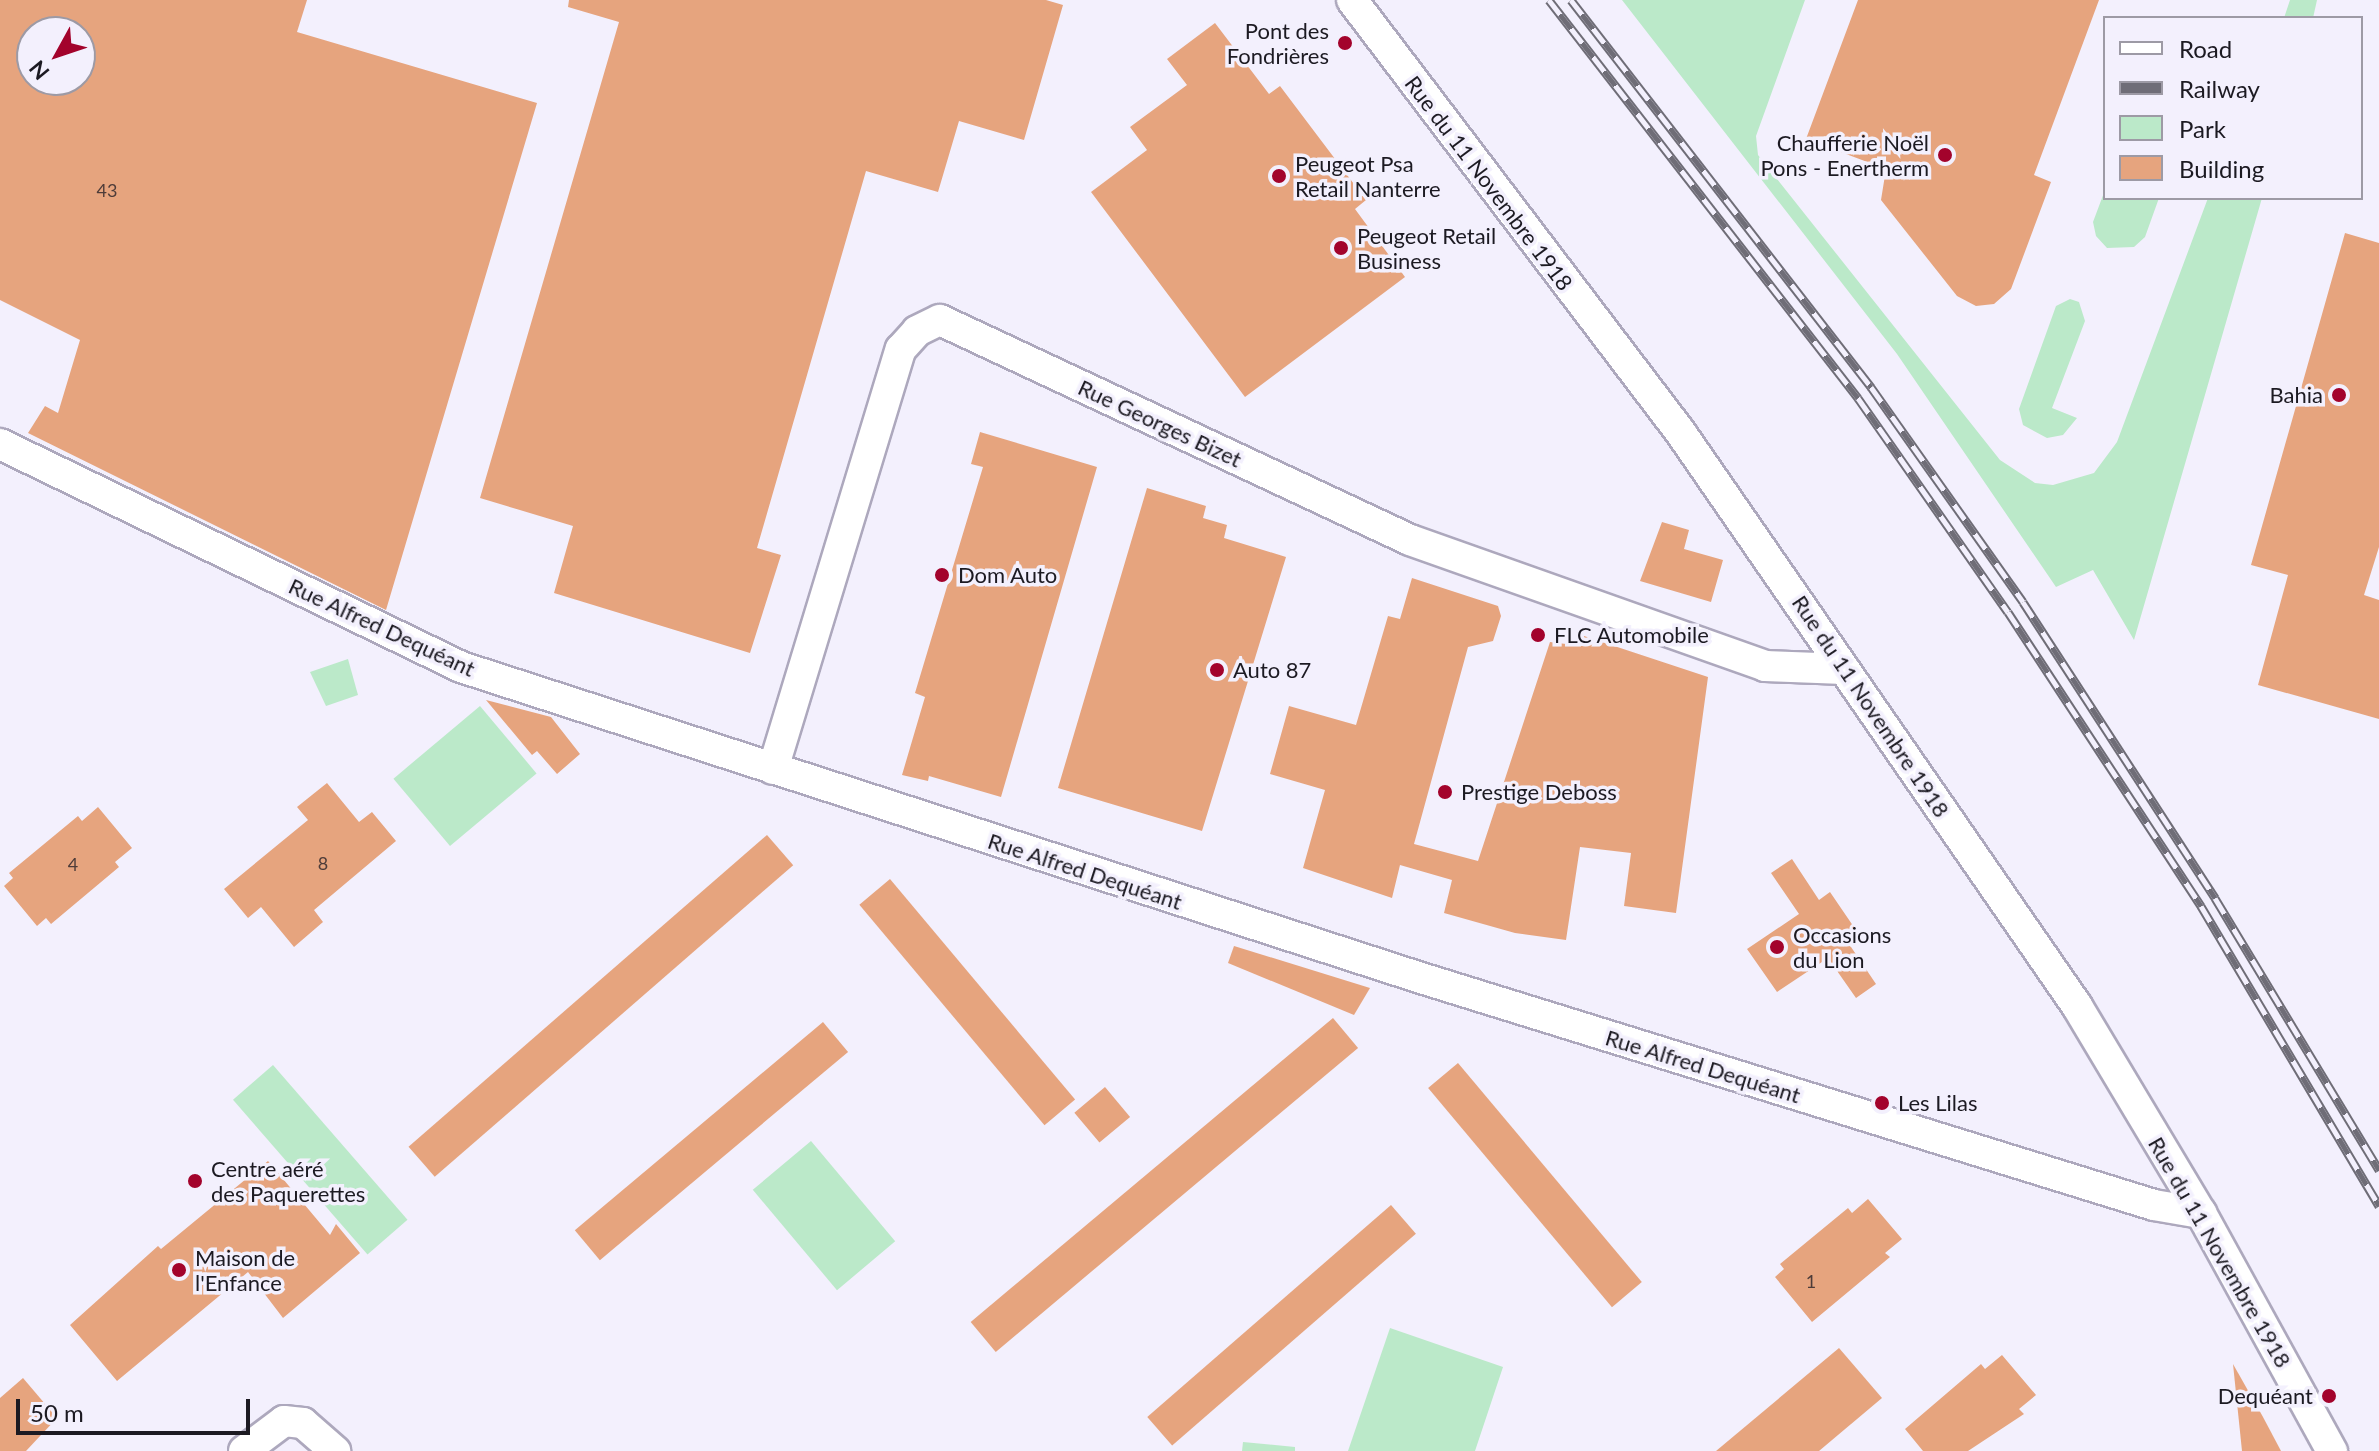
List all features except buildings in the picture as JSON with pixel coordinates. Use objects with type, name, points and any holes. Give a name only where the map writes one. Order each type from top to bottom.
[{"type":"street","name":"Rue du 11 Novembre 1918","points":[[1352,0],[1681,433],[2077,1006],[2201,1213],[2332,1451]]},
{"type":"street","name":"Rue Georges Bizet","points":[[773,769],[901,349],[917,331],[940,320],[1410,540],[1765,666],[1844,669]]},
{"type":"street","name":"Rue Alfred Dequéant","points":[[0,444],[461,667],[1868,1117],[2154,1205],[2201,1213]]},
{"type":"street","points":[[244,1451],[284,1421],[303,1423],[335,1451]]},
{"type":"green space","points":[[1622,0],[1805,0],[1756,136],[1758,155],[2000,460],[2035,483],[2053,485],[2094,473],[2117,442],[2207,200],[2261,200],[2134,640],[2093,570],[2056,587],[1897,354]]},
{"type":"green space","points":[[2290,0],[2317,0],[2313,16],[2285,16]]},
{"type":"green space","points":[[2103,195],[2103,200],[2158,200],[2145,237],[2134,247],[2107,248],[2096,236],[2093,222]]},
{"type":"green space","points":[[2070,299],[2079,302],[2085,321],[2052,408],[2077,418],[2063,435],[2047,438],[2023,425],[2019,409],[2056,306]]},
{"type":"green space","points":[[348,659],[358,695],[326,706],[310,672]]},
{"type":"green space","points":[[480,706],[537,773],[450,846],[393,779]]},
{"type":"green space","points":[[273,1065],[407,1220],[367,1254],[233,1100]]},
{"type":"green space","points":[[811,1141],[895,1241],[837,1290],[753,1190]]},
{"type":"green space","points":[[1390,1328],[1503,1367],[1475,1451],[1348,1451]]},
{"type":"green space","points":[[1243,1442],[1295,1447],[1295,1451],[1242,1451]]},
{"type":"railway","points":[[1549,0],[1858,398],[2008,612],[2201,906],[2379,1206]]},
{"type":"railway","points":[[1571,0],[1871,387],[2023,602],[2215,898],[2379,1170]]},
{"type":"place","name":"Pont des Fondrières","points":[[1345,43]]},
{"type":"place","name":"Chaufferie Noël Pons - Enertherm","points":[[1945,155]]},
{"type":"place","name":"Peugeot Psa Retail Nanterre","points":[[1279,176]]},
{"type":"place","name":"Peugeot Retail Business","points":[[1341,248]]},
{"type":"place","name":"Bahia","points":[[2339,395]]},
{"type":"place","name":"Dom Auto","points":[[942,575]]},
{"type":"place","name":"FLC Automobile","points":[[1538,635]]},
{"type":"place","name":"Auto 87","points":[[1217,670]]},
{"type":"place","name":"Prestige Deboss","points":[[1445,792]]},
{"type":"place","name":"Occasions du Lion","points":[[1777,947]]},
{"type":"place","name":"Les Lilas","points":[[1882,1103]]},
{"type":"place","name":"Centre aéré des Paquerettes","points":[[195,1181]]},
{"type":"place","name":"Maison de l'Enfance","points":[[179,1270]]},
{"type":"place","name":"Dequéant","points":[[2329,1396]]}]
